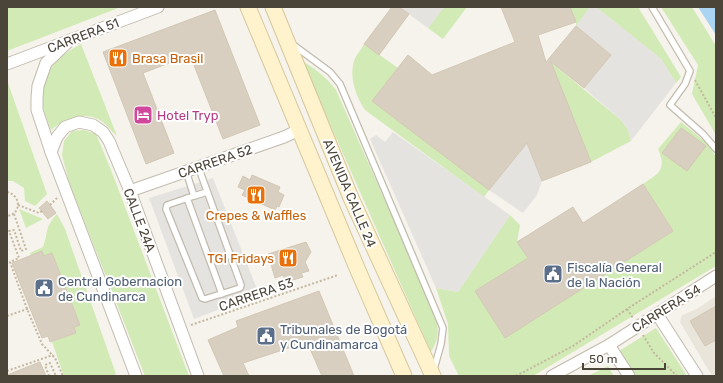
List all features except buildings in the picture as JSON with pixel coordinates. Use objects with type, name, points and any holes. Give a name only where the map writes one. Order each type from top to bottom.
[{"type":"main road","name":"AVENIDA CALLE 24","points":[[248,7],[404,376]]},
{"type":"main road","name":"AVENIDA CALLE 24","points":[[273,7],[351,198],[432,376]]},
{"type":"street","name":"CARRERA 51","points":[[7,64],[158,7]]},
{"type":"street","points":[[70,40],[46,63],[38,86],[37,110],[51,152],[136,376]]},
{"type":"street","name":"CALLE 24A","points":[[51,152],[57,137],[65,127],[79,122],[92,124],[103,132],[109,141],[130,191],[198,376]]},
{"type":"street","name":"CARRERA 52","points":[[130,191],[299,130]]},
{"type":"street","name":"CARRERA 54","points":[[552,376],[610,345],[638,325],[716,276]]},
{"type":"street","points":[[657,314],[697,376]]},
{"type":"street","points":[[610,345],[629,376]]},
{"type":"lane","points":[[652,7],[690,71],[685,84],[670,105],[703,134],[716,149]]},
{"type":"lane","points":[[286,40],[330,72],[340,84],[442,328],[441,344],[432,376]]},
{"type":"lane","points":[[198,166],[241,285],[240,288],[205,299],[202,298],[166,209],[167,206],[207,192]]},
{"type":"lane","points":[[186,171],[194,196]]},
{"type":"lane","points":[[187,198],[222,294]]},
{"type":"path","points":[[690,71],[716,118]]},
{"type":"path","points":[[7,192],[16,197],[18,205],[18,209],[14,214],[7,216]]},
{"type":"path","points":[[18,205],[39,213],[42,211]]},
{"type":"path","points":[[14,214],[26,249],[21,251],[14,230],[9,231],[19,258],[10,262],[42,344],[55,358],[62,376]]},
{"type":"path","points":[[516,376],[573,346],[627,309],[716,252]]},
{"type":"path","name":"CARRERA 53","points":[[181,329],[338,275]]},
{"type":"path","points":[[7,316],[28,308]]},
{"type":"path","points":[[627,309],[654,353],[677,376]]},
{"type":"path","points":[[7,371],[53,355]]},
{"type":"path","points":[[49,376],[45,364],[50,362],[56,376]]},
{"type":"shaded area","points":[[399,7],[444,7],[428,28]]},
{"type":"shaded area","points":[[590,7],[596,7],[661,59],[676,83],[631,141],[628,130],[621,120],[584,88],[611,55],[576,26]]},
{"type":"shaded area","points":[[393,132],[510,215],[458,292],[436,288],[370,139],[376,135],[385,142]]},
{"type":"shaded area","points":[[527,143],[542,181],[537,195],[523,213],[489,190]]},
{"type":"shaded area","points":[[213,178],[259,294],[194,319],[149,198]]},
{"type":"shaded area","points":[[716,296],[716,376],[712,376],[680,322],[682,315],[697,309]]},
{"type":"green space","points":[[7,7],[121,7],[7,51]]},
{"type":"green space","points":[[444,7],[467,7],[443,39],[428,28]]},
{"type":"green space","points":[[570,7],[590,7],[576,26],[576,22]]},
{"type":"green space","points":[[596,7],[638,7],[681,77],[676,83],[661,59]]},
{"type":"green space","points":[[661,7],[692,7],[716,46],[716,135],[692,94],[698,65]]},
{"type":"green space","points":[[81,44],[117,136],[101,120],[86,116],[80,116],[67,120],[51,130],[43,106],[44,89],[49,71],[59,59]]},
{"type":"green space","points":[[364,44],[398,68],[372,101],[489,190],[484,197],[365,110],[356,93],[352,74],[354,61]]},
{"type":"green space","points":[[548,60],[621,120],[628,130],[631,141],[591,162],[552,65]]},
{"type":"green space","points":[[302,61],[312,67],[336,90],[434,313],[438,331],[435,344],[431,352]]},
{"type":"green space","points":[[7,80],[47,194],[35,206],[25,201],[24,188],[13,181],[7,181]]},
{"type":"green space","points":[[681,122],[708,144],[716,157],[716,266],[533,376],[459,376],[449,356],[448,324],[436,288],[458,292],[510,215],[520,225],[517,242],[528,258],[475,291],[505,337],[673,231],[643,184],[660,170],[662,162],[658,149]]},
{"type":"green space","points":[[84,130],[96,134],[189,376],[145,376],[69,182],[62,155],[64,141],[72,131]]},
{"type":"green space","points":[[19,209],[43,219],[26,228]]},
{"type":"green space","points":[[57,214],[65,229],[116,374],[111,376],[64,376],[52,342],[76,333],[74,327],[80,324],[52,253],[44,256],[42,251],[31,256],[30,253],[43,247],[48,226]]},
{"type":"green space","points":[[656,328],[687,376],[635,376],[619,351]]},
{"type":"green space","points":[[608,366],[614,376],[588,376]]},
{"type":"water","points":[[698,7],[716,7],[716,35]]},
{"type":"place","name":"Brasa Brasil","points":[[118,58]]},
{"type":"place","name":"Hotel Tryp","points":[[143,115]]},
{"type":"place","name":"Crepes & Waffles","points":[[256,195]]},
{"type":"place","name":"TGI Fridays","points":[[288,258]]},
{"type":"place","name":"Fiscalía General de la Nación","points":[[553,274]]},
{"type":"place","name":"Central Gobernacion de Cundinarca","points":[[44,288]]},
{"type":"place","name":"Tribunales de Bogotá y Cundinamarca","points":[[266,336]]}]
